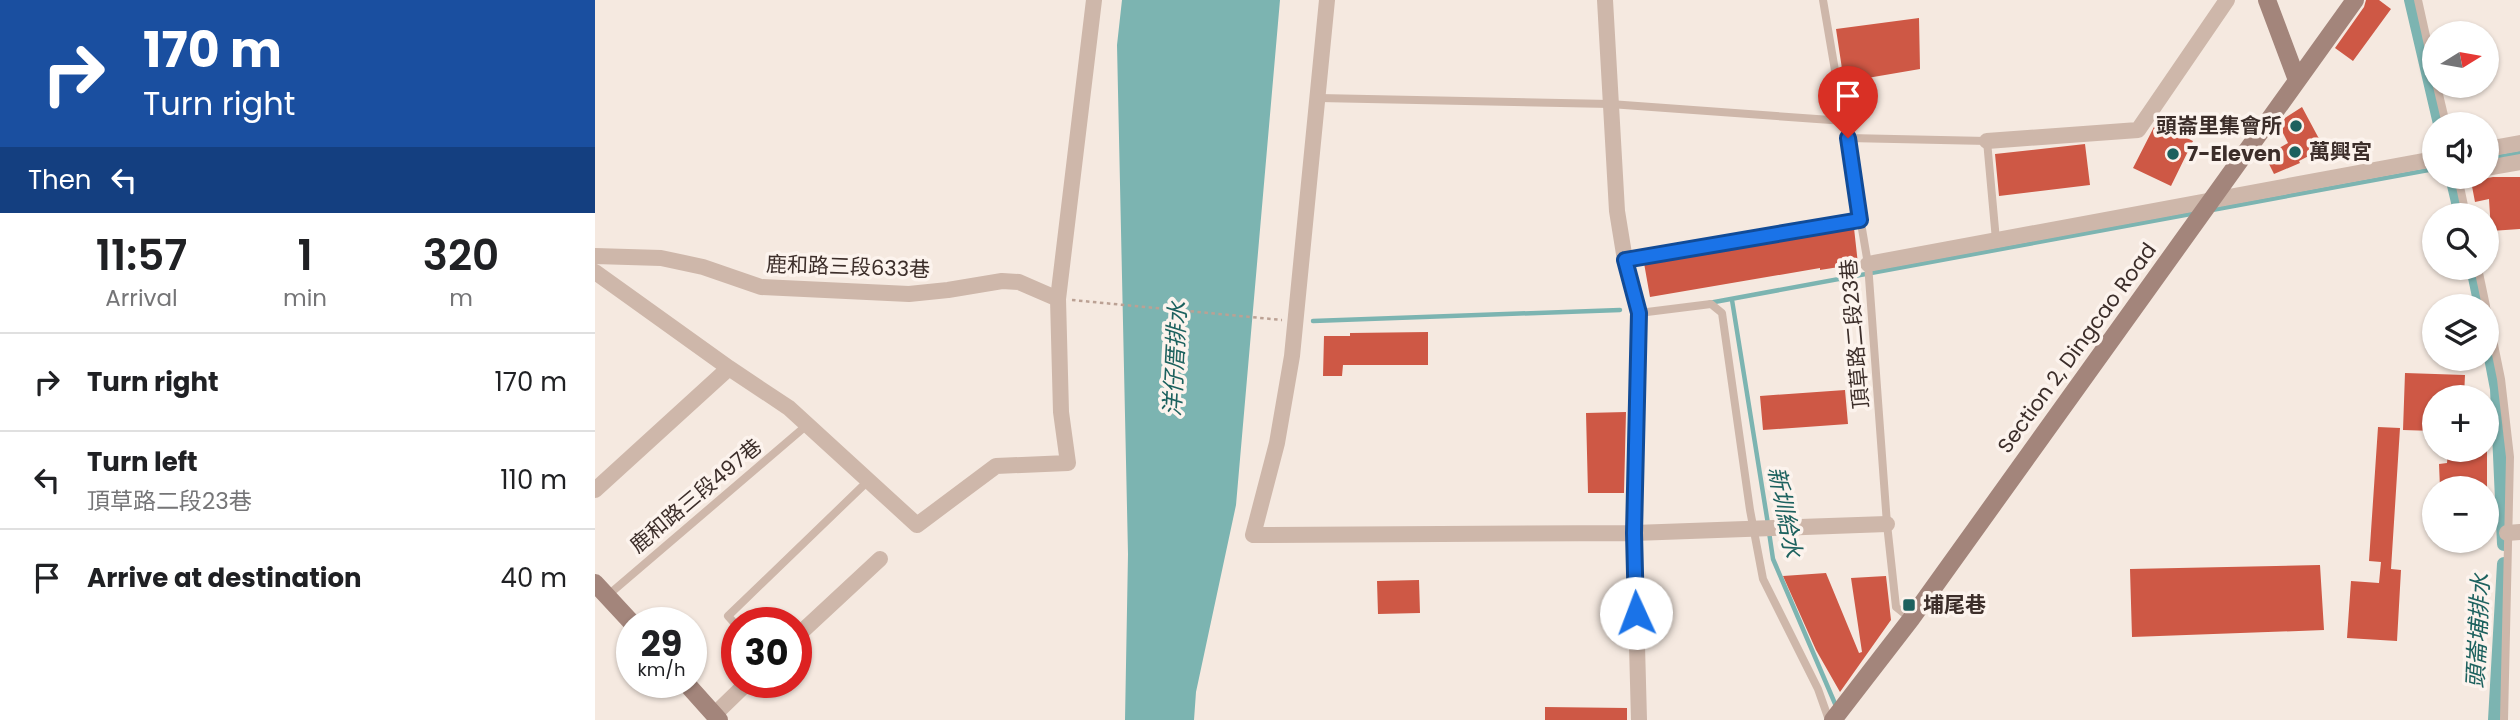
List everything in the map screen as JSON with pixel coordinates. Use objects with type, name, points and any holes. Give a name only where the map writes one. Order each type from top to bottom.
[{"type":"street","points":[[595,272],[789,408],[917,525],[996,466],[1068,463],[1061,412],[1058,299],[1094,0]]},
{"type":"street","points":[[1327,0],[1292,356],[1277,443],[1253,534],[1634,533],[1887,524]]},
{"type":"street","points":[[1605,0],[1617,211],[1625,260],[1639,313],[1634,533],[1639,720]]},
{"type":"street","points":[[1987,141],[2138,130],[2227,0]]},
{"type":"street","points":[[2267,0],[2297,80]]},
{"type":"street","name":"Section 2, Dingcao Road","points":[[1839,717],[2355,0]]},
{"type":"street","points":[[2499,147],[2520,143]]},
{"type":"street","points":[[1868,264],[2422,161]]},
{"type":"street","points":[[2499,166],[2520,162]]},
{"type":"street","name":"鹿和路三段633巷","points":[[595,256],[661,258],[703,267],[761,287],[909,294],[1002,281],[1019,282],[1058,299]]},
{"type":"street","points":[[595,490],[729,368]]},
{"type":"street","points":[[812,622],[880,559]]},
{"type":"street","points":[[601,590],[617,607]]},
{"type":"street","points":[[699,698],[716,717],[733,698]]},
{"type":"lane","name":"頂草路二段23巷","points":[[1823,0],[1868,264],[1887,524],[1896,607],[1910,619]]},
{"type":"lane","points":[[2419,0],[2423,21]]},
{"type":"lane","points":[[1318,99],[1610,104],[1845,121]]},
{"type":"lane","points":[[1848,138],[1987,141],[1996,240]]},
{"type":"lane","points":[[1625,260],[1860,220]]},
{"type":"lane","points":[[1639,313],[1711,304],[1722,313],[1753,530],[1763,579],[1818,690],[1839,717]]},
{"type":"lane","points":[[2499,370],[2510,457],[2514,532],[2504,720]]},
{"type":"lane","name":"鹿和路三段497巷","points":[[601,590],[808,424]]},
{"type":"lane","points":[[736,607],[870,480]]},
{"type":"path","points":[[1058,299],[1295,321]]},
{"type":"water","name":"洋仔厝排水","points":[[1122,0],[1280,0],[1236,505],[1196,692],[1194,720],[1125,720],[1128,554],[1117,45]]},
{"type":"building","points":[[2366,0],[2379,0],[2391,9],[2353,61],[2335,48],[2364,7]]},
{"type":"building","points":[[1919,18],[1920,69],[1844,82],[1836,29]]},
{"type":"building","name":"萬興宮","points":[[2302,107],[2324,148],[2299,161],[2300,163],[2274,174],[2265,156],[2288,143],[2279,125]]},
{"type":"building","points":[[2156,123],[2193,141],[2171,186],[2133,168]]},
{"type":"building","points":[[2085,144],[2090,185],[1999,196],[1995,154]]},
{"type":"building","points":[[2499,177],[2520,177],[2520,229],[2499,230],[2499,203],[2489,203],[2489,199],[2475,202],[2473,189],[2499,189]]},
{"type":"building","points":[[1854,228],[1858,264],[1650,297],[1644,263]]},
{"type":"building","points":[[1428,332],[1428,365],[1343,365],[1342,376],[1323,376],[1324,336]]},
{"type":"building","points":[[2405,373],[2465,375],[2465,385],[2422,385],[2422,431],[2403,430]]},
{"type":"building","points":[[1845,390],[1848,424],[1763,430],[1760,396]]},
{"type":"building","points":[[1626,412],[1624,493],[1588,493],[1586,413]]},
{"type":"building","points":[[2378,427],[2400,428],[2391,569],[2401,570],[2397,641],[2347,638],[2351,581],[2379,583],[2381,562],[2369,561]]},
{"type":"building","points":[[2487,462],[2487,476],[2440,476],[2439,464]]},
{"type":"building","points":[[2320,565],[2324,630],[2132,637],[2130,569]]},
{"type":"building","points":[[1826,573],[1859,653],[1862,652],[1851,578],[1886,576],[1891,620],[1840,692],[1816,650],[1783,576]]},
{"type":"building","points":[[1419,580],[1420,613],[1378,614],[1377,581]]},
{"type":"building","points":[[1545,707],[1627,708],[1627,720],[1545,720]]},
{"type":"waterway","name":"頭崙埔排水","points":[[2411,0],[2437,112]]},
{"type":"waterway","points":[[2499,157],[2520,153]]},
{"type":"waterway","points":[[2212,210],[2422,171]]},
{"type":"waterway","name":"頭崙埔排水","points":[[2455,189],[2458,203]]},
{"type":"waterway","points":[[1709,303],[2196,213]]},
{"type":"waterway","name":"頭崙埔排水","points":[[2476,280],[2478,294]]},
{"type":"waterway","name":"新圳給水","points":[[1732,300],[1768,524]]},
{"type":"waterway","points":[[1313,321],[1620,310]]},
{"type":"waterway","name":"頭崙埔排水","points":[[2494,371],[2497,389],[2504,544]]},
{"type":"waterway","name":"新圳給水","points":[[1769,532],[1773,559],[1836,706]]},
{"type":"waterway","name":"頭崙埔排水","points":[[2495,720],[2504,564]]},
{"type":"place","name":"頭崙里集會所","points":[[2296,126]]},
{"type":"place","name":"萬興宮","points":[[2295,152]]},
{"type":"place","name":"7-Eleven","points":[[2173,154]]},
{"type":"place","name":"埔尾巷","points":[[1909,605]]},
{"type":"route","points":[[1636,613],[1634,533],[1639,313],[1625,260],[1860,220],[1848,138]]}]
